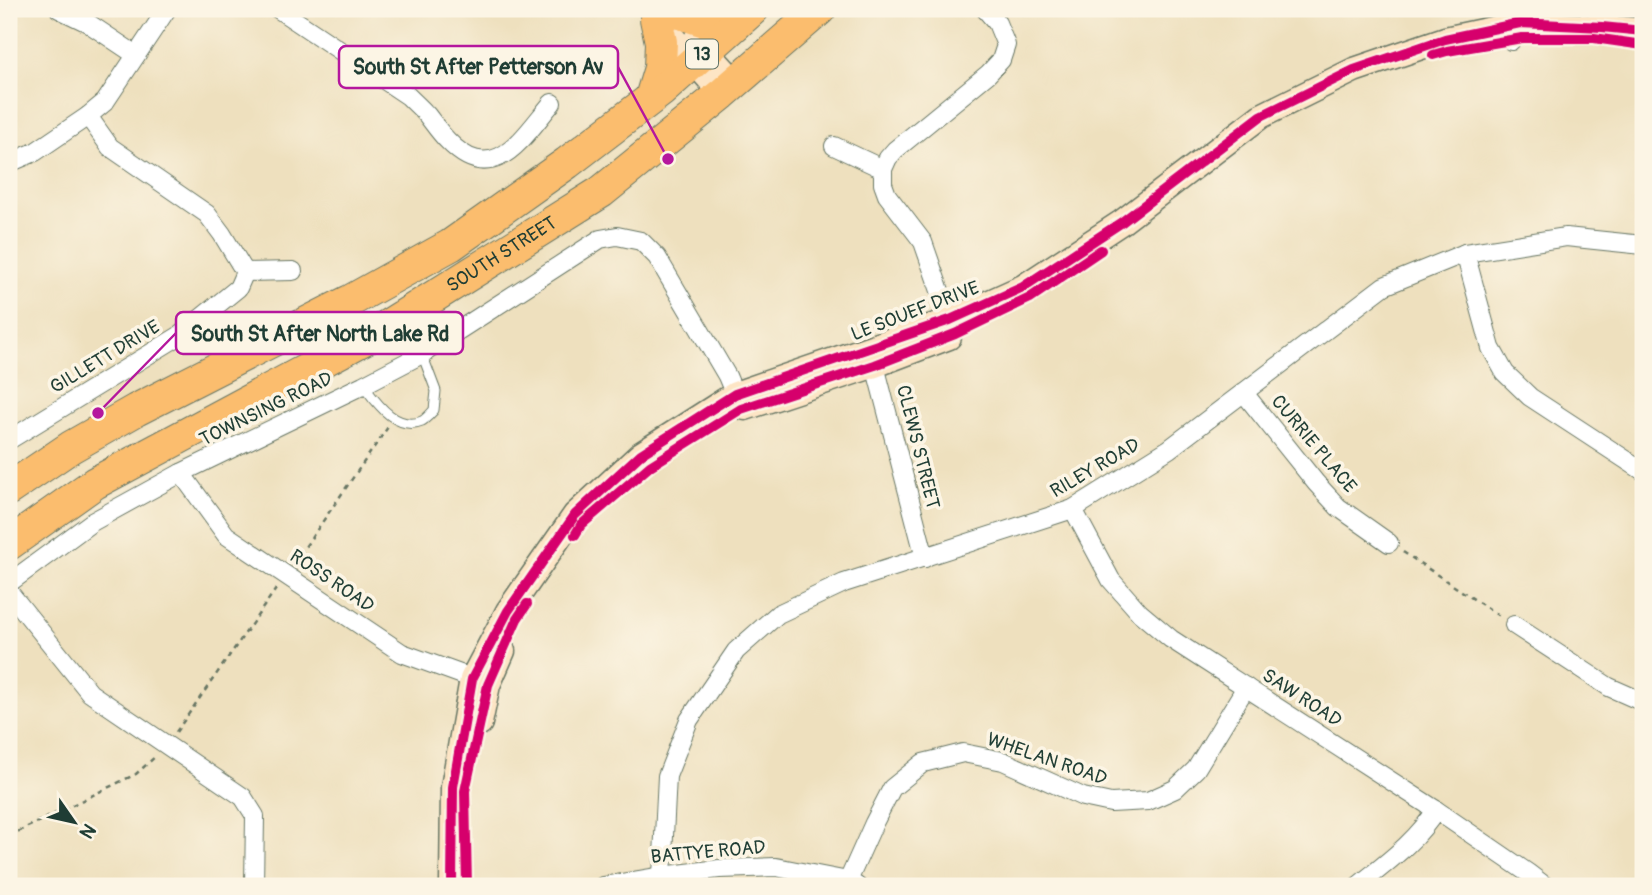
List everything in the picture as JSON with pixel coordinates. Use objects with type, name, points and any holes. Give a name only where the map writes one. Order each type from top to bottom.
[{"type":"highway","name":"SOUTH STREET","points":[[9,544],[95,483],[379,331],[601,192],[729,88],[820,9]]},
{"type":"highway","points":[[651,98],[660,68],[660,11],[712,23],[745,16]]},
{"type":"highway","name":"SOUTH STREET","points":[[9,489],[71,447],[136,410],[350,301],[451,246],[567,163],[651,98],[745,16]]},
{"type":"street","points":[[59,9],[88,23],[136,55]]},
{"type":"street","points":[[9,163],[35,152],[105,102],[167,9]]},
{"type":"street","points":[[278,9],[408,96],[445,139],[460,153],[475,160],[491,161],[505,155],[552,103]]},
{"type":"street","points":[[953,327],[923,242],[887,195],[883,184],[883,169],[895,150],[988,74],[1001,60],[1006,45],[997,23],[985,9]]},
{"type":"street","points":[[660,11],[729,88]]},
{"type":"street","name":"LE SOUEF DRIVE","points":[[1514,24],[1643,45]]},
{"type":"street","name":"LE SOUEF DRIVE","points":[[452,886],[453,787],[480,682],[517,619],[581,525],[650,466],[738,402],[1030,299],[1127,232],[1266,125],[1358,78],[1447,51],[1514,24],[1643,31]]},
{"type":"street","points":[[88,116],[110,146],[206,214],[222,234],[245,272],[293,271]]},
{"type":"street","points":[[834,146],[883,169]]},
{"type":"street","name":"TOWNSING ROAD","points":[[9,583],[92,522],[181,473],[422,354],[600,239],[617,236],[641,241],[657,257],[727,376],[738,402]]},
{"type":"street","name":"RILEY ROAD","points":[[662,876],[667,776],[689,719],[736,651],[778,614],[844,583],[1073,509],[1169,449],[1384,286],[1465,253],[1566,236],[1643,245]]},
{"type":"street","points":[[1465,253],[1491,348],[1504,373],[1530,397],[1643,471]]},
{"type":"street","name":"GILLETT DRIVE","points":[[9,440],[179,336],[238,288],[245,272]]},
{"type":"street","name":"CLEWS STREET","points":[[873,356],[925,558]]},
{"type":"street","name":"CURRIE PLACE","points":[[1244,393],[1338,507],[1389,543]]},
{"type":"street","name":"ROSS ROAD","points":[[181,473],[226,535],[402,653],[480,682]]},
{"type":"street","name":"SAW ROAD","points":[[1073,509],[1111,580],[1140,613],[1171,639],[1436,810],[1545,886]]},
{"type":"street","points":[[9,592],[90,693],[243,797],[256,817],[254,886]]},
{"type":"street","points":[[1514,625],[1609,687],[1643,702]]},
{"type":"street","name":"LE SOUEF DRIVE","points":[[467,886],[465,791],[480,682]]},
{"type":"street","name":"WHELAN ROAD","points":[[853,884],[874,822],[892,788],[923,763],[964,753],[1003,761],[1083,797],[1111,803],[1148,801],[1175,789],[1196,769],[1246,687]]},
{"type":"street","points":[[1358,886],[1407,846],[1436,810]]},
{"type":"street","name":"BATTYE ROAD","points":[[603,886],[719,869],[776,867],[853,884]]},
{"type":"lane","points":[[363,385],[393,419],[409,423],[422,421],[434,410],[436,391],[422,354]]},
{"type":"path","points":[[9,836],[136,774],[167,745],[393,419]]},
{"type":"path","points":[[1389,543],[1514,625]]},
{"type":"cycle path","points":[[452,886],[453,787],[472,679],[508,611],[575,515],[641,454],[735,394],[950,320],[1023,287],[1122,222],[1261,116],[1354,70],[1445,39],[1520,23],[1643,31]]},
{"type":"cycle path","points":[[1433,55],[1522,38],[1594,38],[1643,45]]},
{"type":"cycle path","points":[[575,535],[581,525],[650,466],[741,409],[875,365],[955,334],[1030,298],[1101,250]]},
{"type":"cycle path","points":[[467,886],[465,791],[488,685],[517,619],[527,604]]},
{"type":"place","name":"South St After Petterson Av","points":[[668,159]]},
{"type":"place","name":"South St After North Lake Rd","points":[[98,413]]}]
